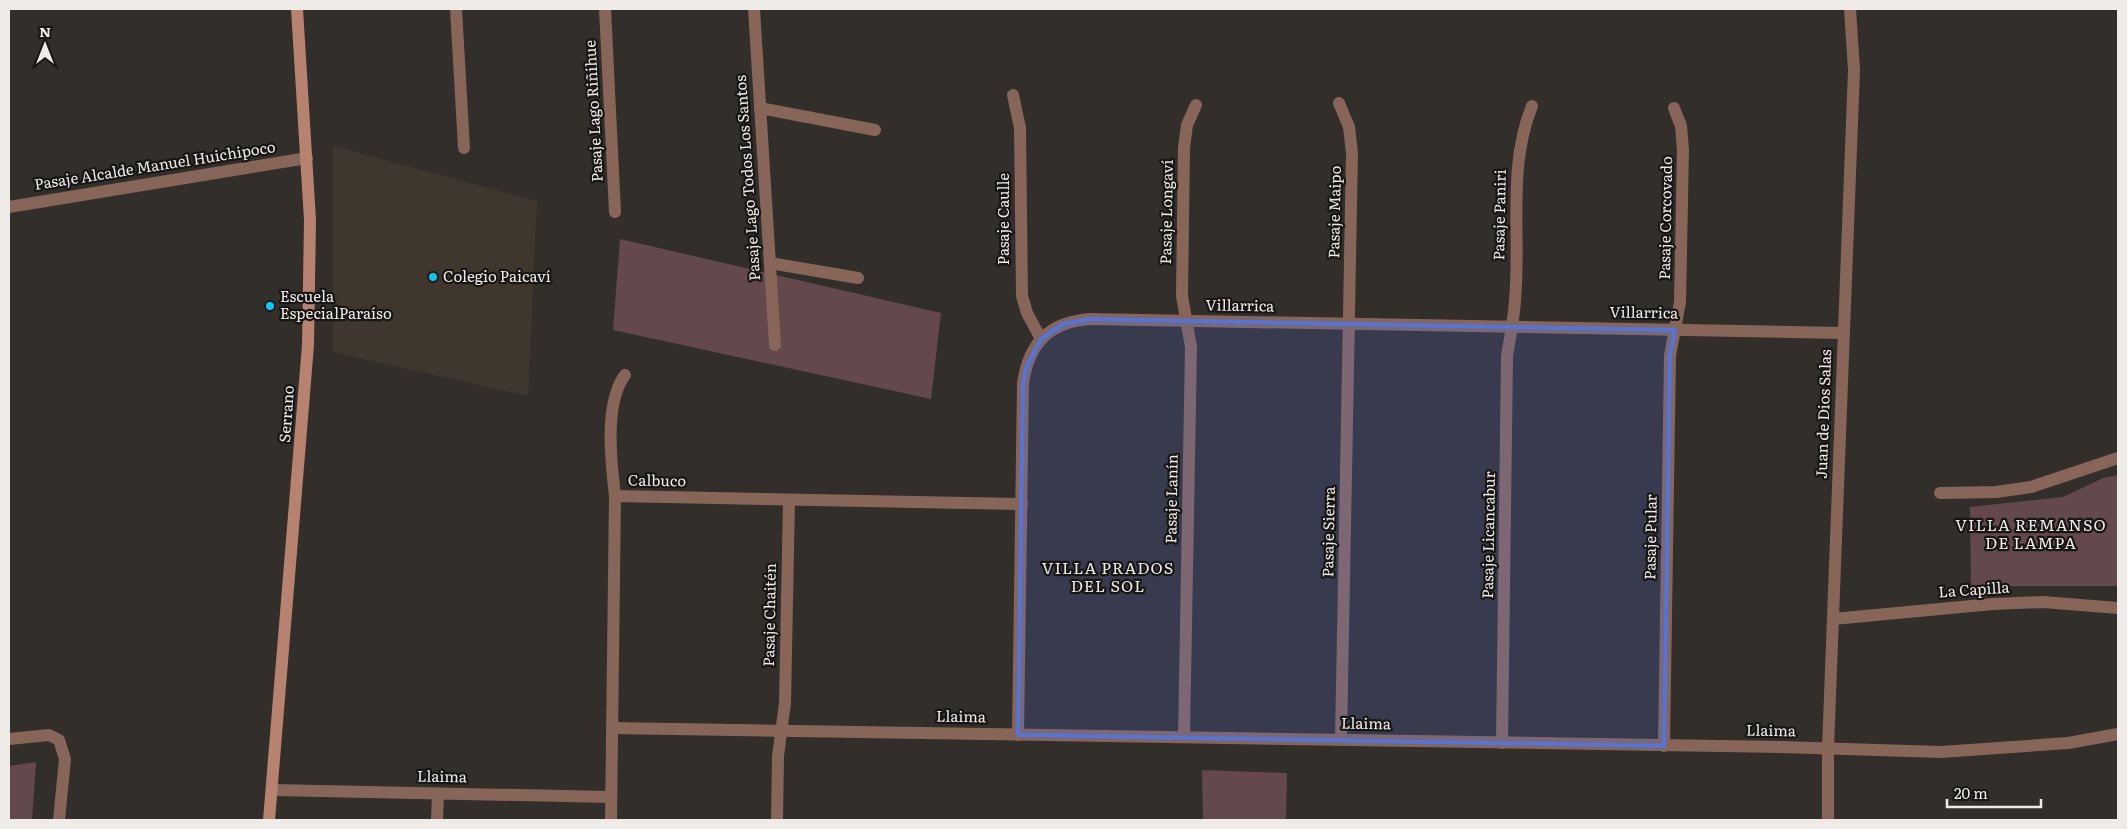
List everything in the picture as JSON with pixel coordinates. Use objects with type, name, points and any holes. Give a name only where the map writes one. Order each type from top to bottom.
[{"type":"street","name":"Serrano","points":[[269,820],[308,345],[310,273],[307,158],[297,9]]},
{"type":"street","points":[[456,9],[464,148]]},
{"type":"street","name":"Pasaje Lago Riñihue","points":[[605,9],[615,212]]},
{"type":"street","name":"Pasaje Lago Todos Los Santos","points":[[754,9],[775,345]]},
{"type":"street","name":"Juan de Dios Salas","points":[[1828,820],[1828,748],[1854,70],[1850,9]]},
{"type":"street","name":"Pasaje Caulle","points":[[1012,95],[1020,128],[1022,296],[1027,313],[1041,339]]},
{"type":"street","name":"Pasaje Maipo","points":[[1339,103],[1345,115],[1352,140],[1349,324]]},
{"type":"street","name":"Pasaje Longaví","points":[[1186,321],[1182,296],[1184,148],[1187,126],[1196,105]]},
{"type":"street","name":"Pasaje Paniri","points":[[1511,327],[1516,300],[1517,162],[1521,136],[1532,106]]},
{"type":"street","points":[[760,108],[875,130]]},
{"type":"street","name":"Pasaje Corcovado","points":[[1674,108],[1681,126],[1683,150],[1680,302],[1675,330]]},
{"type":"street","name":"Pasaje Alcalde Manuel Huichipoco","points":[[9,207],[307,158]]},
{"type":"street","points":[[770,263],[858,278]]},
{"type":"street","name":"Villarrica","points":[[1018,735],[1023,383],[1026,367],[1032,352],[1041,339],[1063,324],[1076,320],[1186,321],[1843,333]]},
{"type":"street","name":"Pasaje Lanín","points":[[1184,737],[1191,347],[1186,321]]},
{"type":"street","name":"Pasaje Sierra","points":[[1342,740],[1349,324]]},
{"type":"street","name":"Pasaje Licancabur","points":[[1502,743],[1507,356],[1511,327]]},
{"type":"street","name":"Pasaje Pular","points":[[1664,746],[1670,356],[1675,330]]},
{"type":"street","points":[[616,496],[612,471],[613,402],[616,388],[625,374]]},
{"type":"street","points":[[1940,493],[1996,492],[2031,487],[2118,458]]},
{"type":"street","name":"Calbuco","points":[[611,820],[616,496],[1022,504]]},
{"type":"street","name":"Pasaje Chaitén","points":[[778,820],[778,756],[785,703],[789,500]]},
{"type":"street","name":"La Capilla","points":[[1833,619],[2033,603],[2118,608]]},
{"type":"street","name":"Llaima","points":[[612,728],[1828,748],[1941,752],[2068,743],[2118,734]]},
{"type":"street","points":[[9,739],[49,735],[59,740],[65,759],[59,820]]},
{"type":"street","name":"Llaima","points":[[272,790],[611,797]]},
{"type":"street","points":[[437,820],[438,794]]},
{"type":"highlighted area","points":[[1090,319],[1675,330],[1670,356],[1664,746],[1018,735],[1023,383],[1026,367],[1041,339],[1063,324]]},
{"type":"shaded area","name":"Colegio Paicaví","points":[[333,146],[537,201],[528,396],[333,352]]},
{"type":"shaded area","points":[[620,239],[941,313],[931,399],[613,330]]},
{"type":"shaded area","points":[[2118,475],[2118,586],[1971,586],[1970,507],[2063,497],[2103,478]]},
{"type":"shaded area","points":[[36,762],[32,820],[9,820],[9,766]]},
{"type":"shaded area","points":[[1202,770],[1287,773],[1286,820],[1203,820]]},
{"type":"place","name":"Colegio Paicaví","points":[[433,277]]},
{"type":"place","name":"Escuela EspecialParaíso","points":[[270,306]]},
{"type":"district","name":"VILLA REMANSO DE LAMPA","points":[[2031,534]]},
{"type":"district","name":"VILLA PRADOS DEL SOL","points":[[1108,577]]}]
